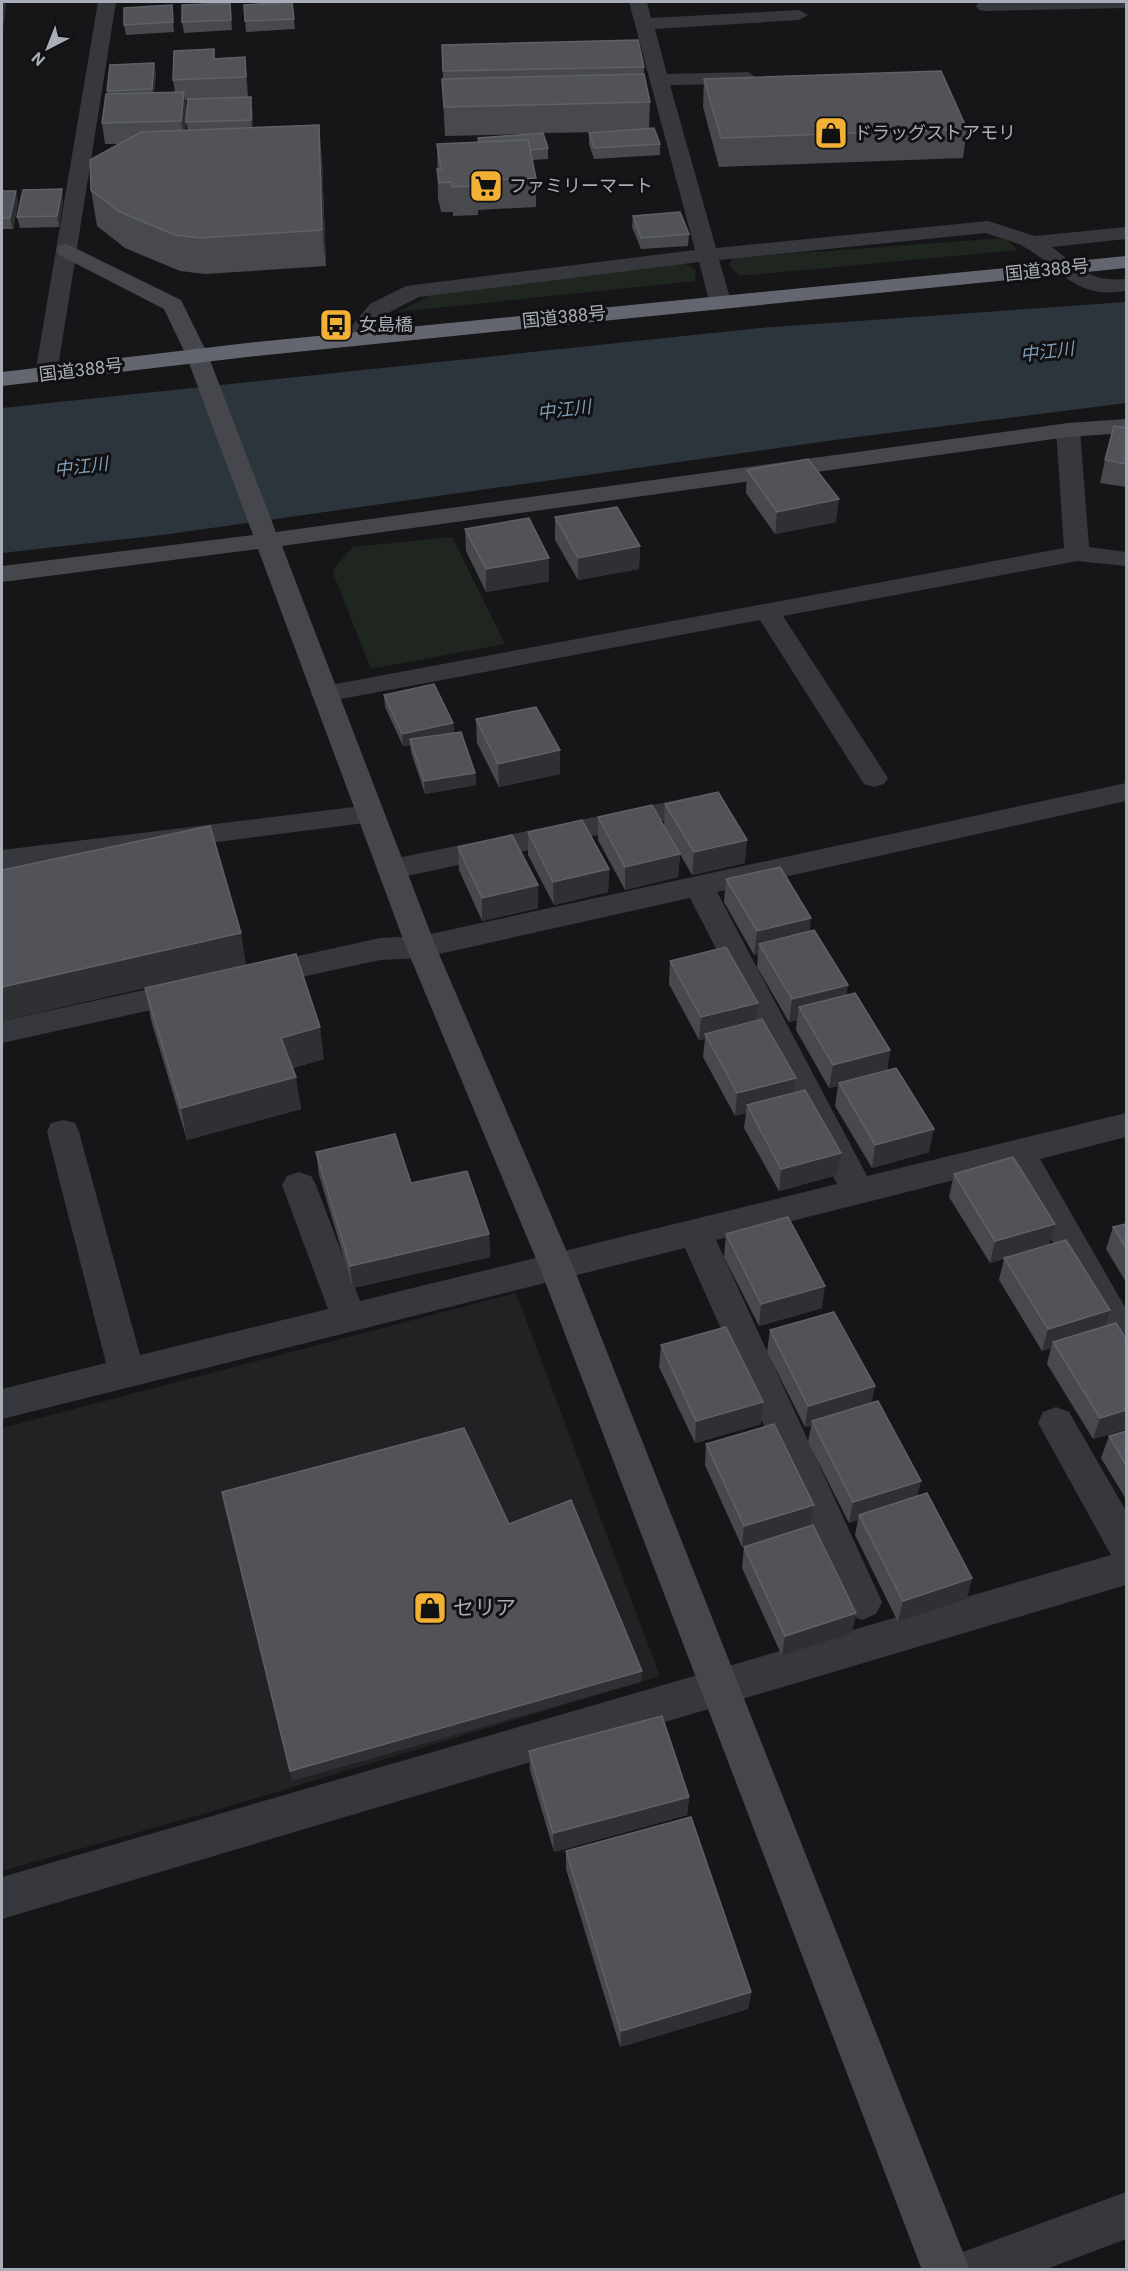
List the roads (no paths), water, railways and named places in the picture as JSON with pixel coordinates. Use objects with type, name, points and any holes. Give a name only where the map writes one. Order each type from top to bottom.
[{"type":"highway","name":"国道388号","points":[[2,379],[46,374],[201,367],[352,339],[1126,262]]},
{"type":"street","points":[[46,374],[107,2]]},
{"type":"street","points":[[638,2],[720,301]]},
{"type":"street","points":[[985,6],[1126,3]]},
{"type":"street","points":[[644,24],[799,15]]},
{"type":"street","points":[[660,80],[762,78]]},
{"type":"street","points":[[352,339],[378,309],[414,291],[707,255],[988,227],[1033,243],[1064,269],[1084,282],[1110,287],[1126,285]]},
{"type":"street","points":[[1033,243],[1126,233]]},
{"type":"street","points":[[67,250],[173,305],[201,367],[370,814],[393,869],[420,947],[556,1266],[946,2270]]},
{"type":"street","points":[[2,574],[263,533],[1068,430],[1126,426]]},
{"type":"street","points":[[1068,430],[1077,553]]},
{"type":"street","points":[[325,694],[1077,553],[1126,560]]},
{"type":"street","points":[[767,611],[874,778]]},
{"type":"street","points":[[2,1032],[380,949],[420,947],[1126,792]]},
{"type":"street","points":[[393,869],[696,805]]},
{"type":"street","points":[[2,860],[370,814]]},
{"type":"street","points":[[699,886],[858,1191]]},
{"type":"street","points":[[2,1404],[1126,1125]]},
{"type":"street","points":[[63,1132],[128,1373]]},
{"type":"street","points":[[1020,1152],[1126,1340]]},
{"type":"street","points":[[299,1185],[349,1318]]},
{"type":"street","points":[[695,1232],[862,1602]]},
{"type":"street","points":[[1056,1423],[1126,1546]]},
{"type":"street","points":[[2,1898],[1126,1568]]},
{"type":"street","points":[[977,2270],[1126,2216]]},
{"type":"water","name":"中江川","points":[[1126,302],[1126,403],[849,438],[162,535],[2,553],[2,408],[760,328]]},
{"type":"place","name":"ドラッグストアモリ","points":[[831,133]]},
{"type":"place","name":"ファミリーマート","points":[[486,186]]},
{"type":"place","name":"女島橋","points":[[336,325]]},
{"type":"place","name":"セリア","points":[[430,1608]]}]
